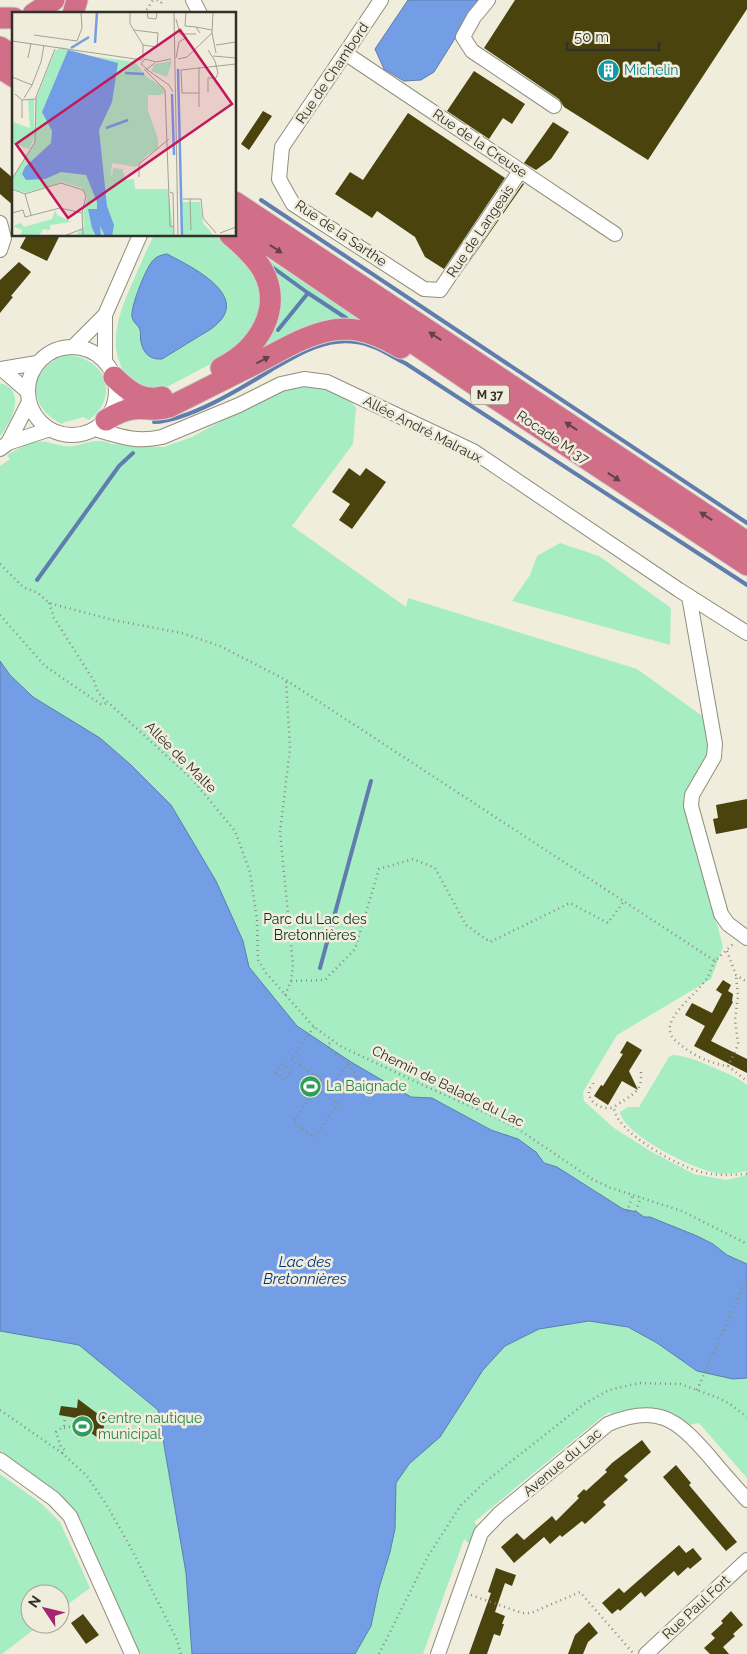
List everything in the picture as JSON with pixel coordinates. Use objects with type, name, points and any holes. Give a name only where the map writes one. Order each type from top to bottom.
[{"type":"highway","points":[[36,12],[54,0]]},
{"type":"highway","points":[[0,47],[12,55]]},
{"type":"highway","points":[[0,68],[12,76]]},
{"type":"highway","name":"Rocade M 37","points":[[236,203],[747,542]]},
{"type":"highway","name":"Rocade M 37","points":[[236,223],[484,391],[747,565]]},
{"type":"highway","points":[[110,369],[133,393],[144,397],[157,398],[170,394],[226,366],[252,345],[264,329],[269,292],[262,269],[242,245],[231,236]]},
{"type":"highway","name":"M 37","points":[[100,424],[129,410],[156,411],[169,407],[309,338],[322,333],[344,329],[372,334],[386,340],[435,368],[484,391]]},
{"type":"street","points":[[193,0],[199,12]]},
{"type":"street","name":"Rue de Chambord","points":[[282,147],[381,0]]},
{"type":"street","points":[[488,0],[474,17],[463,37],[472,51],[554,106]]},
{"type":"street","name":"Rue de la Creuse","points":[[345,52],[615,234]]},
{"type":"street","name":"Rue de la Sarthe","points":[[282,147],[278,178],[294,204],[424,289],[440,290]]},
{"type":"street","name":"Rue de Langeais","points":[[440,290],[520,171]]},
{"type":"street","points":[[0,223],[4,238],[0,250]]},
{"type":"street","points":[[74,346],[104,315],[140,236]]},
{"type":"street","points":[[2,369],[28,397],[37,419],[58,433],[70,435],[83,434],[100,424],[113,407],[116,392],[110,369],[104,315]]},
{"type":"street","points":[[4,446],[28,397],[30,376],[37,364],[47,354],[60,348],[74,346],[86,348],[96,353],[110,369]]},
{"type":"street","points":[[2,369],[37,364]]},
{"type":"street","name":"Allée André Malraux","points":[[100,424],[130,439],[151,440],[239,405],[281,384],[304,379],[327,382],[473,451],[747,633]]},
{"type":"street","points":[[4,446],[50,429]]},
{"type":"street","points":[[689,596],[715,744],[714,757],[692,795],[691,806],[721,914],[728,924],[744,936]]},
{"type":"street","name":"Avenue du Lac","points":[[438,1654],[481,1533],[489,1523],[608,1424],[627,1416],[641,1414],[668,1419],[693,1438],[747,1500]]},
{"type":"street","points":[[0,1460],[54,1499],[70,1516],[132,1654]]},
{"type":"street","name":"Rue Paul Fort","points":[[646,1654],[747,1560]]},
{"type":"path","points":[[145,12],[152,0]]},
{"type":"path","points":[[157,0],[161,3],[163,0]]},
{"type":"path","points":[[0,564],[23,587],[38,593],[49,603],[113,620],[182,633],[220,646],[286,680],[715,960]]},
{"type":"path","name":"Allée de Malte","points":[[49,603],[54,618],[94,681],[97,690],[192,779],[235,831],[250,872],[257,920],[258,960],[266,973],[285,995]]},
{"type":"path","points":[[0,615],[49,669],[67,679],[102,705],[109,702]]},
{"type":"path","points":[[285,995],[291,981],[293,965],[280,832],[290,748],[286,680]]},
{"type":"path","points":[[291,981],[325,980],[355,949],[379,869],[413,859],[435,868],[466,925],[490,942],[570,903],[608,923],[624,901]]},
{"type":"path","points":[[744,936],[715,960],[707,978],[678,1010],[671,1021],[669,1031],[672,1038],[690,1053],[720,1065],[728,1066],[747,1081]]},
{"type":"path","points":[[727,951],[736,975],[738,996],[735,1020],[738,1043],[728,1066]]},
{"type":"path","points":[[736,975],[747,982]]},
{"type":"path","name":"Chemin de Balade du Lac","points":[[285,995],[314,1027],[332,1041],[515,1127],[592,1179],[611,1188],[682,1211],[747,1244]]},
{"type":"path","points":[[286,1066],[314,1027]]},
{"type":"path","points":[[332,1041],[327,1046],[348,1064],[371,1093]]},
{"type":"path","points":[[291,1059],[342,1096]]},
{"type":"path","points":[[282,1064],[286,1066],[292,1070],[286,1080],[276,1073],[282,1064]]},
{"type":"path","points":[[331,1088],[348,1064]]},
{"type":"path","points":[[593,1083],[589,1090],[590,1097],[594,1103],[603,1108],[610,1109],[632,1096],[638,1089],[642,1082],[641,1072]]},
{"type":"path","points":[[317,1089],[338,1104],[314,1137],[293,1122],[317,1089]]},
{"type":"path","points":[[614,1107],[616,1118],[629,1131],[652,1148],[687,1168],[711,1174],[747,1174]]},
{"type":"path","points":[[627,1212],[633,1194]]},
{"type":"path","points":[[634,1216],[641,1197]]},
{"type":"path","points":[[696,1390],[747,1278]]},
{"type":"path","points":[[0,1410],[62,1453],[86,1476],[106,1504],[131,1548],[181,1654]]},
{"type":"path","points":[[62,1428],[65,1416]]},
{"type":"path","points":[[62,1453],[65,1450],[61,1447],[56,1432],[62,1428],[74,1426],[80,1429]]},
{"type":"path","points":[[461,1590],[522,1613],[532,1614],[580,1592],[634,1654]]},
{"type":"green space","points":[[154,236],[219,236],[247,261],[260,288],[261,308],[257,323],[235,351],[167,387],[156,389],[139,386],[130,380],[120,363],[117,351],[117,326],[120,313]]},
{"type":"green space","points":[[260,254],[362,320],[264,350]]},
{"type":"green space","points":[[68,355],[85,359],[98,369],[106,383],[106,392],[101,407],[89,420],[83,417],[62,424],[50,417],[42,407],[37,397],[36,387],[39,377],[45,368],[55,360]]},
{"type":"green space","points":[[0,383],[8,386],[13,392],[15,407],[9,423],[0,436]]},
{"type":"green space","name":"Parc du Lac des Bretonnières","points":[[317,385],[344,396],[356,408],[353,444],[292,526],[406,607],[408,598],[637,669],[705,718],[709,752],[687,808],[723,947],[711,979],[617,1035],[583,1092],[584,1101],[614,1128],[652,1152],[694,1174],[726,1180],[747,1175],[747,1478],[699,1423],[689,1425],[680,1419],[652,1409],[632,1409],[612,1416],[610,1412],[474,1522],[479,1528],[471,1545],[464,1539],[423,1654],[132,1654],[55,1491],[0,1452],[0,466],[10,459],[7,455],[28,444],[40,441],[63,446],[102,441],[111,444],[164,447],[192,437],[273,393],[299,386]]},
{"type":"green space","points":[[560,543],[599,556],[671,608],[670,645],[512,601],[530,575],[537,556]]},
{"type":"green space","points":[[673,1055],[683,1056],[730,1074],[747,1085],[747,1171],[720,1174],[692,1165],[661,1150],[633,1131],[624,1121],[620,1112],[628,1107],[639,1107],[669,1057]]},
{"type":"green space","points":[[0,1474],[42,1504],[60,1522],[90,1588],[70,1603],[70,1584],[20,1584],[20,1634],[28,1634],[0,1654]]},
{"type":"water","points":[[408,0],[479,0],[434,72],[421,80],[404,81],[384,69],[375,49]]},
{"type":"water","points":[[167,254],[201,273],[221,292],[226,302],[225,313],[217,324],[162,359],[158,359],[148,355],[143,349],[140,330],[132,317],[132,312],[138,290],[148,267],[156,258]]},
{"type":"water","name":"Lac des Bretonnières","points":[[0,661],[10,675],[33,697],[100,738],[131,765],[171,805],[216,881],[243,941],[249,967],[297,1026],[351,1062],[411,1097],[432,1098],[491,1130],[518,1139],[536,1152],[544,1163],[557,1167],[623,1209],[637,1212],[644,1217],[650,1217],[697,1236],[713,1244],[727,1255],[747,1264],[747,1378],[733,1379],[697,1371],[657,1343],[628,1327],[589,1321],[539,1329],[505,1346],[483,1370],[440,1437],[409,1464],[396,1483],[395,1529],[390,1552],[379,1588],[371,1626],[355,1654],[192,1654],[186,1573],[158,1410],[79,1345],[0,1331]]},
{"type":"building","name":"Michelin","points":[[515,0],[747,0],[747,9],[648,160],[564,107],[559,99],[484,48]]},
{"type":"building","points":[[474,71],[525,104],[512,124],[503,118],[489,139],[447,111]]},
{"type":"building","points":[[263,111],[272,116],[249,150],[241,144]]},
{"type":"building","points":[[408,113],[505,178],[444,269],[425,257],[415,237],[377,211],[372,218],[335,194],[350,172],[363,180]]},
{"type":"building","points":[[553,122],[569,132],[551,159],[536,170],[524,163]]},
{"type":"building","points":[[0,167],[12,177],[12,204],[0,194]]},
{"type":"building","points":[[523,183],[524,184],[458,278]]},
{"type":"building","points":[[26,236],[60,236],[47,261],[20,248]]},
{"type":"building","points":[[19,262],[31,272],[0,313],[0,280]]},
{"type":"building","points":[[349,468],[360,476],[366,468],[386,482],[352,529],[339,520],[350,504],[332,492]]},
{"type":"building","points":[[747,799],[747,828],[716,834],[713,819],[718,818],[716,805]]},
{"type":"building","points":[[723,980],[731,985],[728,991],[733,994],[733,1002],[711,1041],[747,1059],[747,1073],[694,1046],[705,1026],[685,1015],[692,1003],[712,1013],[722,994],[716,990]]},
{"type":"building","points":[[627,1041],[642,1050],[629,1071],[638,1090],[622,1081],[608,1105],[594,1096],[601,1085],[603,1086],[623,1054],[620,1053]]},
{"type":"building","points":[[78,1399],[98,1414],[106,1411],[102,1441],[75,1421],[76,1418],[59,1415],[61,1406],[77,1408]]},
{"type":"building","points":[[642,1440],[651,1452],[624,1476],[628,1480],[603,1502],[606,1505],[585,1524],[582,1521],[550,1544],[544,1537],[514,1563],[501,1547],[517,1533],[524,1540],[552,1516],[556,1521],[579,1498],[577,1496],[584,1489],[586,1491],[607,1472],[605,1470],[612,1463]]},
{"type":"building","points":[[676,1465],[691,1483],[689,1485],[737,1542],[726,1551],[663,1477]]},
{"type":"building","points":[[679,1545],[686,1553],[693,1548],[702,1559],[690,1569],[688,1567],[678,1576],[674,1571],[645,1597],[641,1592],[620,1611],[618,1609],[612,1614],[602,1603],[619,1588],[624,1593]]},
{"type":"building","points":[[496,1568],[516,1575],[512,1586],[505,1583],[495,1612],[505,1616],[502,1624],[504,1624],[500,1636],[494,1634],[487,1654],[469,1654],[491,1593],[488,1592]]},
{"type":"building","points":[[731,1611],[743,1625],[723,1647],[729,1654],[710,1654],[704,1648],[715,1638],[711,1634],[723,1623],[721,1621]]},
{"type":"building","points":[[83,1614],[99,1635],[86,1644],[71,1623]]},
{"type":"building","points":[[589,1622],[598,1633],[588,1642],[583,1654],[568,1654],[575,1635]]},
{"type":"waterway","points":[[261,200],[747,523]]},
{"type":"waterway","points":[[272,267],[308,293]]},
{"type":"waterway","points":[[278,330],[308,293],[346,318]]},
{"type":"waterway","points":[[154,422],[183,416],[198,410],[312,348],[333,342],[362,343],[381,350],[405,363],[747,585]]},
{"type":"waterway","points":[[37,580],[119,466],[133,453]]},
{"type":"waterway","points":[[320,968],[371,781]]},
{"type":"place","name":"Michelin","points":[[608,70]]},
{"type":"place","name":"La Baignade","points":[[310,1086]]},
{"type":"place","name":"Centre nautique municipal","points":[[82,1426]]}]
